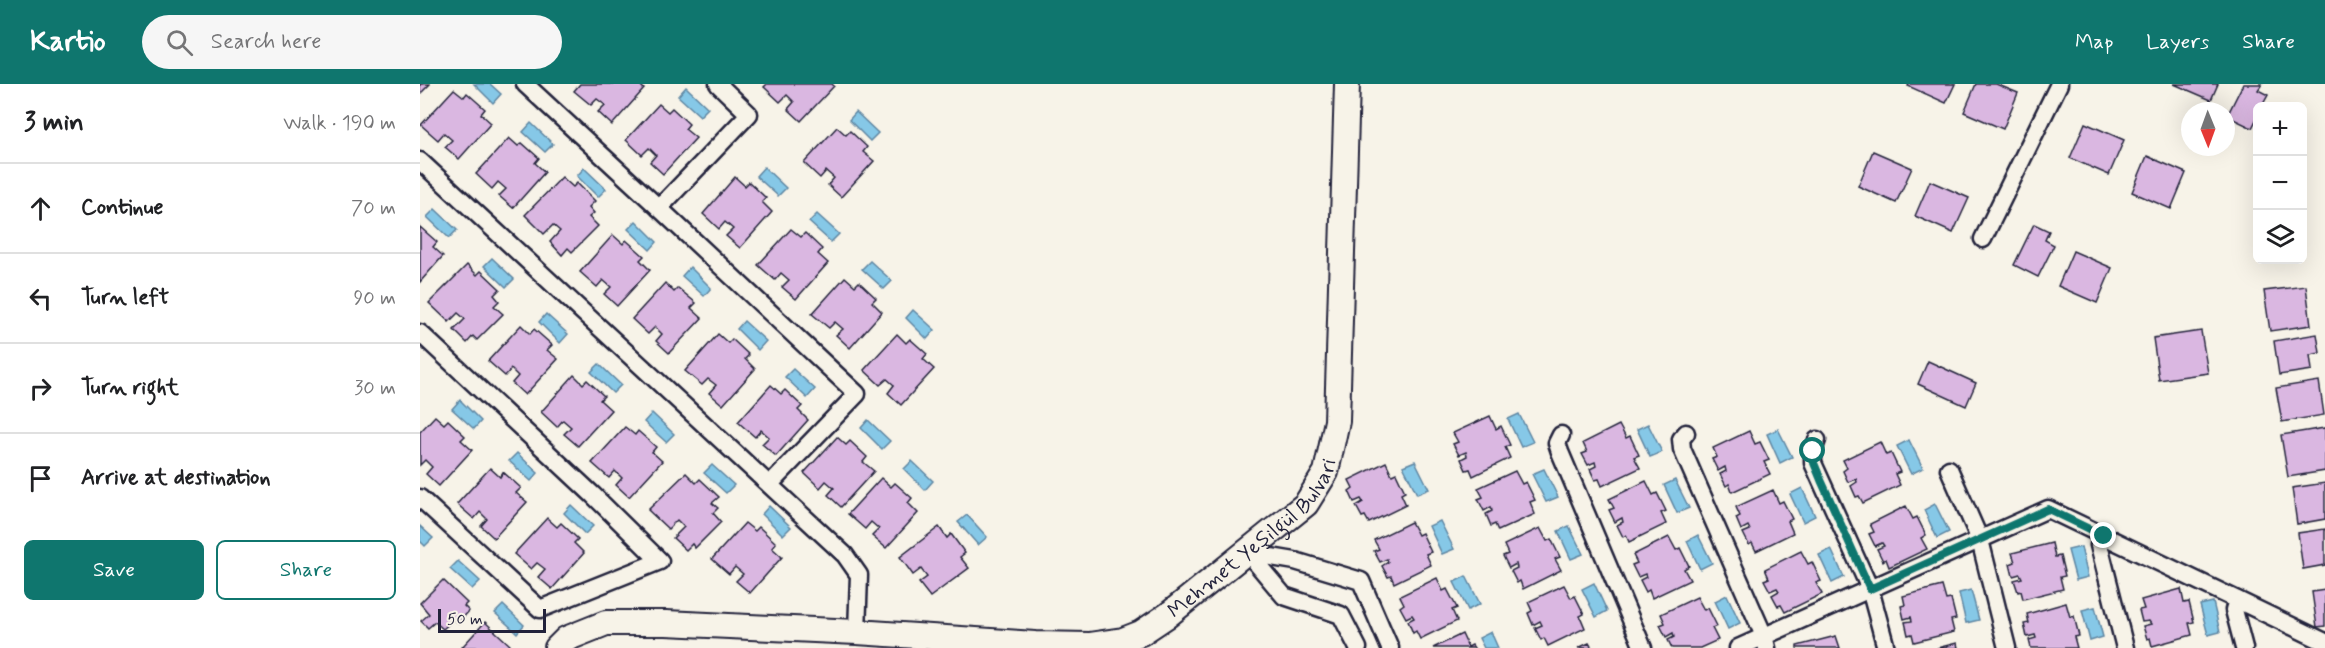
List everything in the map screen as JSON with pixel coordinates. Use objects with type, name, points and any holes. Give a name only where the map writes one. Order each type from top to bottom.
[{"type":"main road","name":"Mehmet Yeşilgül Bulvari","points":[[557,648],[566,639],[606,623],[666,623],[857,632],[1035,644],[1089,645],[1123,640],[1141,633],[1168,615],[1248,553],[1306,504],[1326,472],[1337,421],[1347,84]]},
{"type":"street","points":[[525,84],[857,394],[770,484]]},
{"type":"street","points":[[659,208],[749,114],[718,84]]},
{"type":"street","points":[[1983,239],[2059,84]]},
{"type":"street","points":[[420,161],[845,555],[859,575],[857,632]]},
{"type":"street","points":[[420,333],[660,561],[540,609],[420,498]]},
{"type":"street","points":[[1686,433],[1681,439],[1682,449],[1766,642]]},
{"type":"street","points":[[1561,435],[1557,443],[1560,452],[1643,648]]},
{"type":"street","points":[[1817,440],[1813,451],[1814,463],[1870,589],[1886,648]]},
{"type":"street","points":[[1949,470],[1980,540],[2007,648]]},
{"type":"street","points":[[1738,648],[1766,642],[1870,589],[2048,509],[2325,642]]},
{"type":"street","points":[[2104,536],[2099,545],[2125,648]]},
{"type":"street","points":[[1248,553],[1284,596],[1341,615],[1358,648]]},
{"type":"street","points":[[1248,553],[1296,561],[1361,581],[1390,648]]},
{"type":"street","points":[[2237,600],[2234,610],[2244,648]]},
{"type":"water","points":[[474,84],[490,84],[501,94],[493,103]]},
{"type":"water","points":[[686,87],[708,108],[700,116],[678,96]]},
{"type":"water","points":[[856,112],[878,133],[870,141],[849,120]]},
{"type":"water","points":[[531,123],[553,144],[545,152],[523,132]]},
{"type":"water","points":[[764,167],[786,188],[778,196],[756,176]]},
{"type":"water","points":[[584,168],[606,189],[598,197],[577,176]]},
{"type":"water","points":[[435,209],[457,230],[449,238],[427,217]]},
{"type":"water","points":[[817,214],[839,234],[831,242],[809,222]]},
{"type":"water","points":[[636,221],[657,242],[650,250],[628,229]]},
{"type":"water","points":[[492,258],[514,279],[506,287],[484,266]]},
{"type":"water","points":[[870,261],[892,281],[884,289],[862,269]]},
{"type":"water","points":[[690,267],[711,288],[704,296],[682,276]]},
{"type":"water","points":[[913,310],[935,330],[927,339],[906,318]]},
{"type":"water","points":[[546,314],[568,334],[560,343],[539,322]]},
{"type":"water","points":[[744,321],[766,341],[758,350],[737,329]]},
{"type":"water","points":[[599,364],[621,385],[613,393],[591,372]]},
{"type":"water","points":[[793,369],[815,389],[807,398],[785,377]]},
{"type":"water","points":[[460,400],[481,421],[474,429],[452,409]]},
{"type":"water","points":[[652,413],[674,434],[666,442],[644,422]]},
{"type":"water","points":[[1519,414],[1533,442],[1521,447],[1508,419]]},
{"type":"water","points":[[868,420],[890,441],[882,449],[861,428]]},
{"type":"water","points":[[1648,424],[1662,452],[1650,457],[1637,429]]},
{"type":"water","points":[[1778,429],[1792,457],[1780,463],[1767,434]]},
{"type":"water","points":[[1909,440],[1923,468],[1911,474],[1897,446]]},
{"type":"water","points":[[517,453],[538,473],[531,481],[509,461]]},
{"type":"water","points":[[912,461],[933,481],[925,490],[904,469]]},
{"type":"water","points":[[1415,461],[1429,489],[1417,494],[1403,466]]},
{"type":"water","points":[[712,465],[734,485],[726,493],[704,473]]},
{"type":"water","points":[[1544,469],[1558,497],[1546,502],[1532,474]]},
{"type":"water","points":[[1675,480],[1689,508],[1677,513],[1664,485]]},
{"type":"water","points":[[1802,488],[1815,516],[1803,522],[1790,494]]},
{"type":"water","points":[[1935,504],[1949,532],[1937,538],[1924,510]]},
{"type":"water","points":[[571,505],[593,526],[585,534],[564,513]]},
{"type":"water","points":[[769,506],[791,527],[783,535],[762,514]]},
{"type":"water","points":[[967,515],[987,537],[978,545],[958,522]]},
{"type":"water","points":[[1440,521],[1454,549],[1442,554],[1429,526]]},
{"type":"water","points":[[420,526],[433,538],[425,546],[420,541]]},
{"type":"water","points":[[1569,526],[1583,554],[1571,559],[1558,531]]},
{"type":"water","points":[[1698,535],[1712,563],[1700,569],[1687,541]]},
{"type":"water","points":[[2081,547],[2088,577],[2076,580],[2068,550]]},
{"type":"water","points":[[1831,549],[1844,577],[1832,583],[1819,555]]},
{"type":"water","points":[[458,561],[480,581],[472,589],[450,569]]},
{"type":"water","points":[[1466,576],[1480,604],[1468,610],[1454,582]]},
{"type":"water","points":[[1594,583],[1607,611],[1596,617],[1582,589]]},
{"type":"water","points":[[1971,590],[1979,620],[1966,623],[1959,593]]},
{"type":"water","points":[[1727,595],[1740,623],[1728,629],[1715,601]]},
{"type":"water","points":[[2213,602],[2220,632],[2208,635],[2200,605]]},
{"type":"water","points":[[503,605],[524,625],[517,633],[495,613]]},
{"type":"water","points":[[2095,607],[2103,637],[2090,641],[2082,610]]},
{"type":"water","points":[[1491,632],[1498,648],[1484,648],[1479,638]]},
{"type":"building","points":[[420,84],[430,84],[420,94]]},
{"type":"building","points":[[580,84],[639,84],[644,89],[612,125],[598,112],[605,105],[597,99],[591,105],[574,91]]},
{"type":"building","points":[[767,84],[832,84],[834,86],[801,121],[788,109],[794,102],[787,95],[780,102],[764,87]]},
{"type":"building","points":[[1909,84],[1955,84],[1946,103],[1908,86]]},
{"type":"building","points":[[1976,84],[1996,84],[2018,93],[2003,129],[1964,112]]},
{"type":"building","points":[[2174,84],[2218,84],[2211,100]]},
{"type":"building","points":[[2243,84],[2262,84],[2258,90],[2268,95],[2264,102],[2253,102],[2252,128],[2235,120],[2234,102]]},
{"type":"building","points":[[454,89],[464,97],[467,93],[485,109],[481,114],[491,123],[459,159],[445,147],[452,140],[444,133],[438,140],[421,125]]},
{"type":"building","points":[[659,104],[668,112],[672,108],[689,124],[685,129],[696,138],[663,174],[650,162],[656,155],[649,148],[642,155],[626,140]]},
{"type":"building","points":[[2085,123],[2124,140],[2109,175],[2070,158]]},
{"type":"building","points":[[837,127],[846,135],[850,131],[867,147],[863,152],[874,161],[841,197],[828,185],[834,178],[826,171],[820,178],[804,163]]},
{"type":"building","points":[[509,138],[518,146],[522,143],[539,158],[535,163],[545,172],[513,208],[499,196],[506,189],[498,182],[492,189],[476,174]]},
{"type":"building","points":[[1873,151],[1912,168],[1896,203],[1858,186]]},
{"type":"building","points":[[2147,156],[2186,173],[2171,209],[2132,192]]},
{"type":"building","points":[[562,177],[573,187],[577,183],[595,201],[589,207],[594,213],[589,217],[598,226],[572,252],[568,248],[562,255],[550,242],[560,231],[553,225],[544,234],[525,215]]},
{"type":"building","points":[[735,177],[745,186],[749,182],[766,198],[762,202],[772,212],[740,248],[726,236],[733,229],[725,222],[719,229],[703,214]]},
{"type":"building","points":[[1930,181],[1969,198],[1953,233],[1915,216]]},
{"type":"building","points":[[2034,224],[2049,231],[2045,240],[2054,245],[2038,277],[2014,265]]},
{"type":"building","points":[[420,227],[437,242],[433,247],[443,256],[420,282]]},
{"type":"building","points":[[791,229],[801,237],[805,233],[822,249],[818,254],[828,263],[796,299],[782,287],[789,280],[781,273],[775,280],[758,265]]},
{"type":"building","points":[[613,235],[623,244],[626,240],[644,256],[640,260],[650,270],[617,306],[604,294],[611,287],[603,280],[597,287],[580,272]]},
{"type":"building","points":[[2073,251],[2112,268],[2097,303],[2058,286]]},
{"type":"building","points":[[467,265],[477,275],[481,271],[500,289],[494,295],[499,301],[494,306],[503,314],[477,340],[473,336],[467,343],[454,330],[465,319],[458,313],[449,322],[429,303]]},
{"type":"building","points":[[845,277],[855,286],[859,282],[876,298],[872,302],[882,312],[850,348],[836,335],[843,329],[835,322],[829,328],[812,314]]},
{"type":"building","points":[[665,283],[674,292],[678,288],[696,303],[691,308],[702,318],[669,353],[656,341],[662,334],[655,327],[648,334],[632,319]]},
{"type":"building","points":[[2306,286],[2311,325],[2270,331],[2264,291]]},
{"type":"building","points":[[521,325],[530,334],[534,329],[552,345],[547,350],[558,359],[525,395],[512,383],[518,376],[511,369],[505,376],[488,361]]},
{"type":"building","points":[[2201,331],[2208,373],[2159,380],[2153,338]]},
{"type":"building","points":[[718,334],[728,343],[732,339],[749,355],[745,359],[755,369],[723,405],[709,393],[716,385],[708,379],[702,385],[685,371]]},
{"type":"building","points":[[897,334],[906,343],[910,339],[927,354],[923,359],[934,369],[901,405],[888,393],[894,385],[887,379],[880,385],[864,370]]},
{"type":"building","points":[[2317,334],[2320,353],[2310,355],[2312,370],[2279,375],[2274,341]]},
{"type":"building","points":[[1928,361],[1976,383],[1966,406],[1918,384]]},
{"type":"building","points":[[574,375],[583,384],[587,380],[604,396],[600,400],[611,410],[578,446],[564,434],[571,427],[563,420],[557,427],[541,412]]},
{"type":"building","points":[[2319,381],[2324,415],[2282,422],[2276,388]]},
{"type":"building","points":[[771,385],[781,394],[785,390],[802,406],[798,410],[808,420],[776,456],[762,444],[769,437],[761,430],[755,437],[738,422]]},
{"type":"building","points":[[435,416],[444,424],[448,420],[465,436],[461,440],[472,450],[439,486],[426,474],[432,467],[425,460],[420,465],[420,432]]},
{"type":"building","points":[[1490,416],[1496,429],[1501,426],[1510,445],[1505,447],[1510,458],[1473,476],[1470,469],[1466,470],[1461,459],[1467,456],[1466,452],[1459,455],[1453,444],[1458,442],[1453,433]]},
{"type":"building","points":[[1619,425],[1626,438],[1630,436],[1639,455],[1634,457],[1640,468],[1602,486],[1599,479],[1595,480],[1590,469],[1596,466],[1595,462],[1588,465],[1582,454],[1587,452],[1583,443]]},
{"type":"building","points":[[625,427],[635,435],[638,431],[656,447],[652,452],[662,461],[629,497],[616,485],[622,478],[615,471],[609,478],[592,463]]},
{"type":"building","points":[[2325,428],[2325,471],[2288,477],[2281,435]]},
{"type":"building","points":[[1749,431],[1755,444],[1760,442],[1769,460],[1764,462],[1770,474],[1732,492],[1729,484],[1726,486],[1720,474],[1726,471],[1725,467],[1718,471],[1712,459],[1717,457],[1713,448]]},
{"type":"building","points":[[837,437],[846,445],[850,441],[867,457],[863,462],[874,471],[841,507],[828,495],[834,488],[826,481],[820,488],[804,473]]},
{"type":"building","points":[[1880,442],[1886,455],[1891,453],[1900,472],[1895,474],[1900,485],[1863,503],[1859,496],[1856,497],[1851,486],[1857,482],[1856,479],[1848,482],[1843,471],[1847,468],[1843,460]]},
{"type":"building","points":[[1386,462],[1392,475],[1396,473],[1405,492],[1401,494],[1406,505],[1369,523],[1365,516],[1362,517],[1356,506],[1363,502],[1361,499],[1354,502],[1349,491],[1353,488],[1349,480]]},
{"type":"building","points":[[490,468],[500,477],[503,472],[521,488],[516,493],[527,502],[494,538],[481,526],[487,519],[480,512],[474,519],[457,504]]},
{"type":"building","points":[[1515,471],[1522,484],[1526,482],[1535,500],[1530,502],[1535,514],[1498,531],[1495,524],[1491,526],[1486,514],[1492,511],[1491,507],[1484,511],[1478,499],[1483,497],[1478,488]]},
{"type":"building","points":[[686,473],[696,483],[700,479],[719,497],[712,503],[718,508],[713,513],[721,522],[695,548],[692,544],[686,550],[673,538],[684,527],[677,520],[668,529],[648,510]]},
{"type":"building","points":[[881,478],[891,487],[895,483],[912,498],[908,503],[918,513],[886,548],[872,536],[879,529],[871,522],[865,529],[848,514]]},
{"type":"building","points":[[1646,481],[1653,495],[1657,493],[1666,511],[1661,513],[1666,524],[1629,542],[1626,535],[1623,537],[1617,525],[1623,522],[1622,518],[1615,522],[1609,510],[1614,508],[1609,499]]},
{"type":"building","points":[[2325,483],[2325,519],[2297,524],[2292,488]]},
{"type":"building","points":[[1773,490],[1779,503],[1783,501],[1792,519],[1788,521],[1793,533],[1756,551],[1752,543],[1749,545],[1743,533],[1750,530],[1748,526],[1741,530],[1736,518],[1740,516],[1736,507]]},
{"type":"building","points":[[1906,506],[1913,519],[1917,517],[1926,535],[1921,538],[1927,549],[1889,567],[1886,559],[1883,561],[1877,549],[1884,546],[1882,543],[1875,546],[1869,534],[1874,532],[1870,524]]},
{"type":"building","points":[[547,518],[557,527],[561,523],[578,539],[574,543],[584,553],[552,589],[538,577],[545,569],[537,563],[531,569],[514,554]]},
{"type":"building","points":[[1411,522],[1418,535],[1422,533],[1431,552],[1426,554],[1431,565],[1394,583],[1382,566],[1388,562],[1387,559],[1380,562],[1374,551],[1379,549],[1374,540]]},
{"type":"building","points":[[745,523],[755,531],[759,527],[776,543],[772,548],[782,557],[750,593],[736,581],[743,574],[735,567],[729,574],[712,559]]},
{"type":"building","points":[[939,527],[947,538],[951,534],[965,553],[960,557],[969,568],[930,597],[919,583],[927,577],[921,569],[913,575],[900,557]]},
{"type":"building","points":[[1540,528],[1547,541],[1551,539],[1560,557],[1555,559],[1561,570],[1523,589],[1520,581],[1517,583],[1511,571],[1517,568],[1516,564],[1509,568],[1503,556],[1508,554],[1504,545]]},
{"type":"building","points":[[2325,529],[2325,565],[2303,569],[2298,533]]},
{"type":"building","points":[[1669,537],[1676,550],[1680,548],[1689,566],[1684,569],[1690,580],[1652,598],[1649,590],[1646,592],[1640,580],[1646,577],[1645,574],[1638,577],[1632,565],[1637,563],[1633,555]]},
{"type":"building","points":[[2052,543],[2055,557],[2060,556],[2065,576],[2060,577],[2063,589],[2023,599],[2014,580],[2022,578],[2020,574],[2013,576],[2010,564],[2015,562],[2012,553]]},
{"type":"building","points":[[1801,551],[1808,564],[1812,562],[1821,581],[1816,583],[1822,594],[1785,612],[1781,605],[1778,606],[1772,595],[1779,591],[1777,588],[1770,591],[1764,580],[1769,578],[1765,569]]},
{"type":"building","points":[[1437,578],[1443,591],[1447,589],[1457,608],[1452,610],[1457,621],[1420,639],[1416,631],[1413,633],[1408,621],[1414,618],[1412,615],[1406,618],[1400,607],[1404,604],[1400,596]]},
{"type":"building","points":[[443,580],[467,603],[464,606],[469,611],[458,623],[454,619],[443,629],[435,622],[428,628],[421,621],[429,614],[420,603]]},
{"type":"building","points":[[1564,585],[1571,598],[1575,596],[1584,614],[1580,616],[1585,628],[1548,646],[1544,638],[1541,640],[1535,628],[1542,625],[1540,621],[1533,625],[1528,613],[1532,611],[1528,602]]},
{"type":"building","points":[[1942,586],[1946,600],[1951,599],[1956,619],[1951,620],[1954,632],[1914,642],[1912,634],[1908,635],[1905,622],[1912,621],[1911,617],[1904,619],[1901,606],[1905,605],[1903,596]]},
{"type":"building","points":[[2181,589],[2184,603],[2189,602],[2194,622],[2189,623],[2192,635],[2152,646],[2143,626],[2151,624],[2149,621],[2142,622],[2139,610],[2144,609],[2141,600]]},
{"type":"building","points":[[2325,590],[2325,626],[2317,627],[2312,592]]},
{"type":"building","points":[[1697,597],[1704,610],[1708,608],[1717,626],[1712,628],[1718,640],[1700,648],[1672,648],[1668,640],[1674,637],[1673,633],[1666,637],[1660,625],[1665,623],[1661,614]]},
{"type":"building","points":[[2066,603],[2070,617],[2074,616],[2079,636],[2074,637],[2077,648],[2031,648],[2029,640],[2036,638],[2035,635],[2027,637],[2024,624],[2029,623],[2027,614]]},
{"type":"building","points":[[485,622],[510,645],[508,648],[462,647]]},
{"type":"building","points":[[1462,634],[1468,647],[1472,645],[1474,648],[1433,648]]},
{"type":"building","points":[[1836,636],[1840,648],[1797,648],[1797,646]]},
{"type":"building","points":[[1589,643],[1592,648],[1578,648]]},
{"type":"building","points":[[1957,643],[1958,648],[1937,648]]},
{"type":"route","points":[[1813,451],[1814,463],[1821,480],[1870,589],[2048,509],[2104,536]]}]
